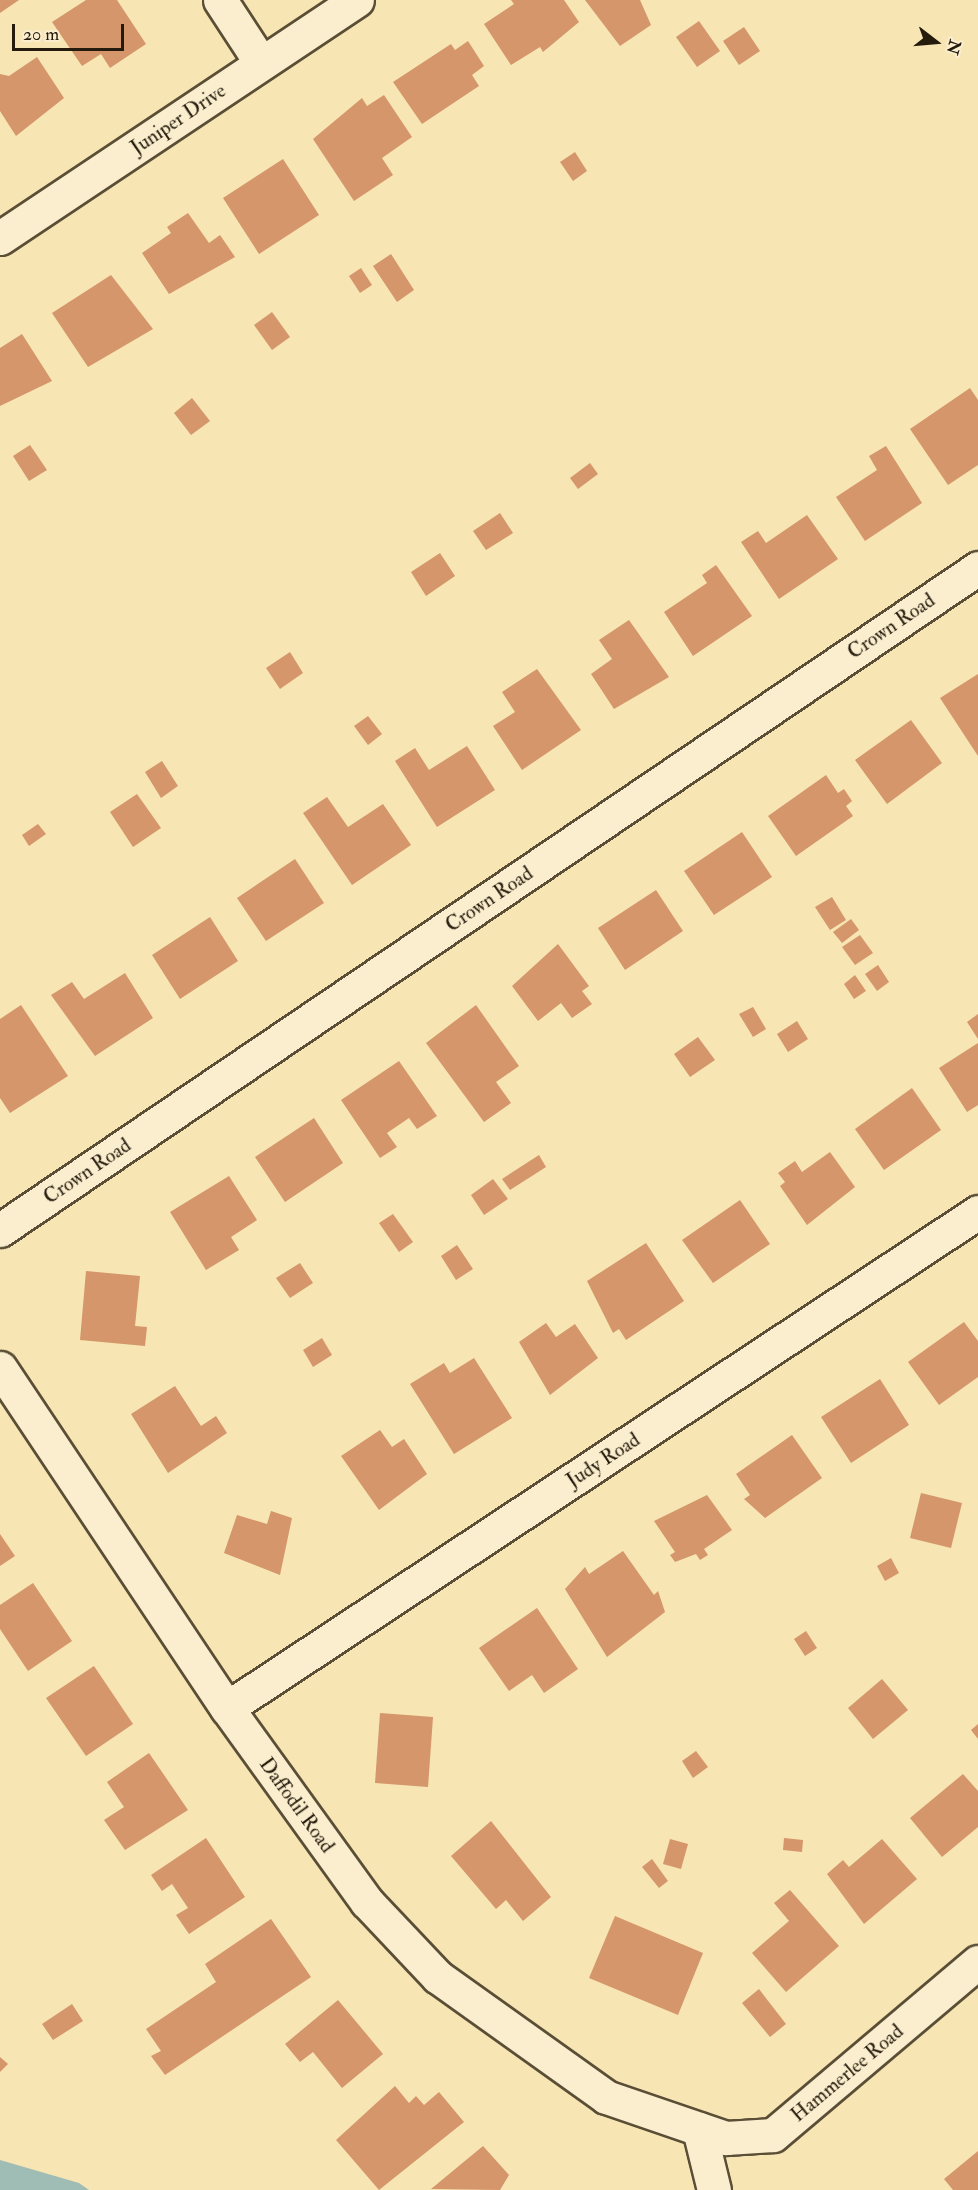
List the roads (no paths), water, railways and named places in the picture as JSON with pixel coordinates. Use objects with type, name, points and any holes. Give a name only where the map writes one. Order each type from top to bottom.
[{"type":"street","points":[[220,0],[261,63]]},
{"type":"street","name":"Juniper Drive","points":[[0,238],[357,0]]},
{"type":"street","name":"Crown Road","points":[[0,1230],[978,568]]},
{"type":"street","name":"Judy Road","points":[[227,1708],[978,1212]]},
{"type":"street","name":"Daffodil Road","points":[[0,1368],[227,1708],[367,1902],[438,1977],[606,2097],[699,2128]]},
{"type":"street","name":"Hammerlee Road","points":[[699,2128],[726,2138],[773,2135],[978,1962]]},
{"type":"street","points":[[699,2128],[714,2190]]},
{"type":"water","points":[[0,2160],[79,2183],[89,2190],[0,2190]]}]
